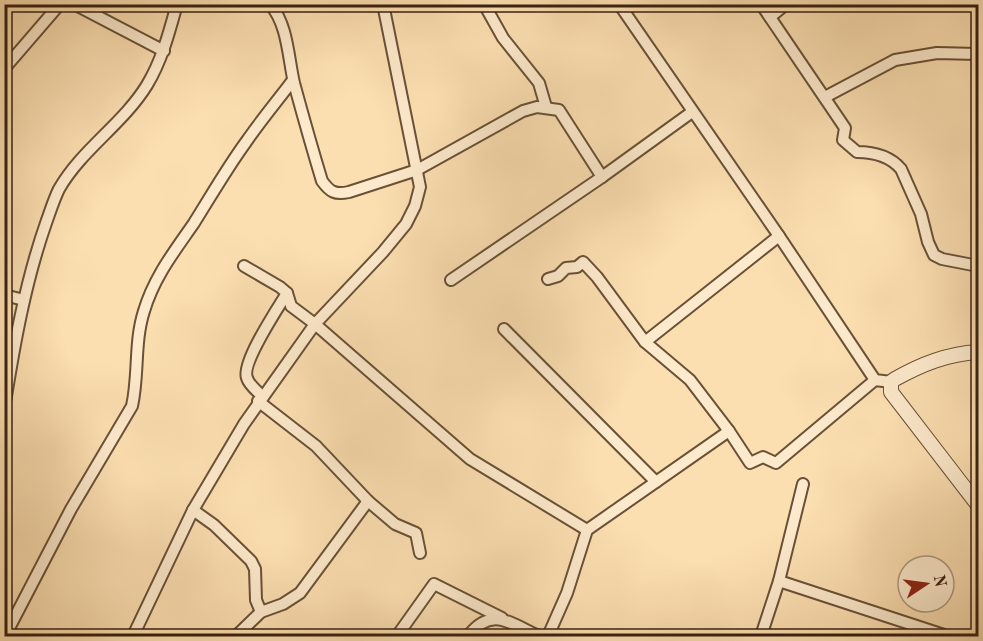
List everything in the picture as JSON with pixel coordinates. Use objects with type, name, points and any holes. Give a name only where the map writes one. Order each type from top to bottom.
[{"type":"street","points":[[4,69],[60,4]]},
{"type":"street","points":[[74,4],[164,51]]},
{"type":"street","points":[[4,409],[24,300],[41,237],[58,191],[74,167],[118,121],[146,86],[164,51],[177,4]]},
{"type":"street","points":[[270,4],[277,12],[283,30],[293,80],[321,181],[331,191],[339,194],[349,192],[417,170],[523,111],[537,107],[559,110],[602,177]]},
{"type":"street","points":[[133,636],[193,510],[260,399],[315,324],[383,252],[406,224],[415,206],[420,187],[383,4]]},
{"type":"street","points":[[484,4],[503,38],[538,84],[546,107]]},
{"type":"street","points":[[619,4],[875,380]]},
{"type":"street","points":[[760,4],[845,128],[843,140],[857,152],[874,152],[897,164],[901,169],[921,214],[934,255],[942,260],[978,266]]},
{"type":"street","points":[[770,16],[786,4]]},
{"type":"street","points":[[825,97],[895,60],[937,53],[978,54]]},
{"type":"street","points":[[5,636],[71,509],[132,406],[136,387],[136,345],[143,312],[153,286],[168,258],[245,142],[293,80]]},
{"type":"street","points":[[451,280],[602,177],[692,112]]},
{"type":"street","points":[[645,342],[779,236]]},
{"type":"street","points":[[548,279],[558,276],[566,268],[577,267],[583,262],[597,277],[645,342],[690,380],[750,463],[763,457],[776,463],[875,380],[891,382],[913,368],[943,357],[978,352]]},
{"type":"street","points":[[244,266],[270,280],[287,293],[291,306],[315,324],[470,459],[587,530]]},
{"type":"street","points":[[287,293],[254,349],[245,372],[247,380],[260,399],[316,446],[368,501],[395,524],[416,533],[420,553]]},
{"type":"street","points":[[4,295],[24,300]]},
{"type":"street","points":[[504,329],[656,482]]},
{"type":"street","points":[[891,382],[891,392],[978,505]]},
{"type":"street","points":[[548,636],[567,593],[587,530],[729,431]]},
{"type":"street","points":[[761,636],[803,484]]},
{"type":"street","points":[[236,636],[261,612],[283,604],[300,593],[368,501]]},
{"type":"street","points":[[193,510],[214,525],[251,561],[255,569],[256,600],[261,612]]},
{"type":"street","points":[[778,581],[947,636]]},
{"type":"street","points":[[397,636],[434,584],[539,636]]},
{"type":"street","points":[[468,636],[485,621],[502,618]]}]
